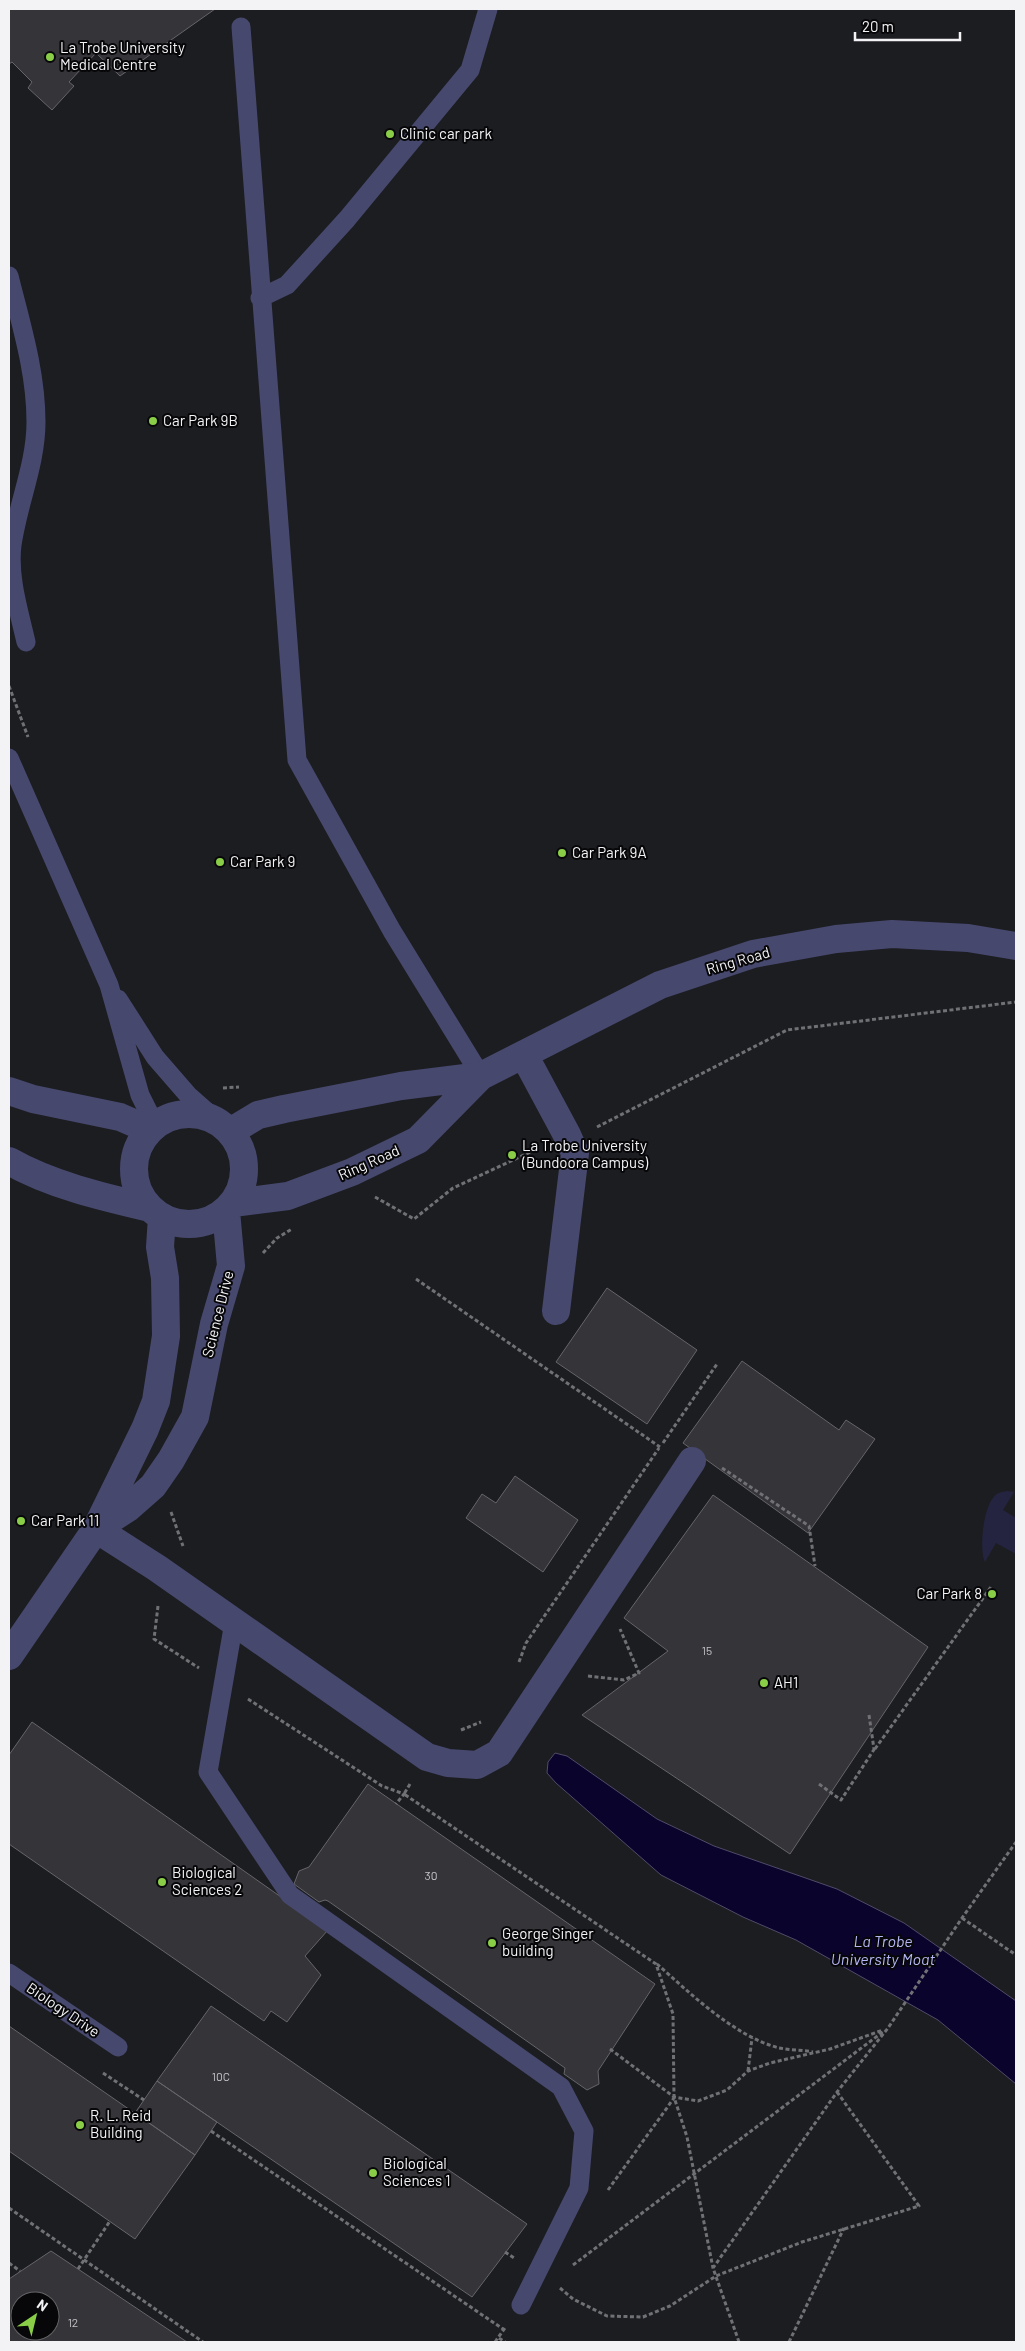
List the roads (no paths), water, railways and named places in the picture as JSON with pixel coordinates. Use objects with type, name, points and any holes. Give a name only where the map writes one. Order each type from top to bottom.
[{"type":"street","name":"Ring Road","points":[[226,1128],[258,1115],[401,1086],[481,1076],[660,985],[753,954],[836,939],[892,934],[968,938],[1016,946]]},
{"type":"street","points":[[524,1055],[575,1153],[556,1311]]},
{"type":"street","name":"Ring Road","points":[[229,1207],[288,1196],[352,1172],[418,1140],[481,1076]]},
{"type":"street","points":[[9,1091],[33,1100],[120,1117],[152,1128]]},
{"type":"street","points":[[9,1161],[66,1184],[188,1224],[214,1219],[229,1207],[241,1189],[244,1175],[243,1159],[238,1144],[226,1128],[206,1116],[188,1114],[170,1117],[152,1128],[138,1148],[134,1169],[138,1190],[156,1212]]},
{"type":"street","name":"Science Drive","points":[[96,1529],[128,1508],[154,1486],[195,1417],[214,1324],[231,1266],[229,1207]]},
{"type":"street","name":"Science Drive","points":[[9,1656],[96,1529],[145,1429],[156,1401],[166,1336],[166,1278],[156,1212]]},
{"type":"street","points":[[156,1401],[195,1417]]},
{"type":"street","points":[[96,1529],[234,1622],[427,1757],[448,1763],[477,1765],[499,1753],[599,1601],[685,1450]]},
{"type":"lane","points":[[260,298],[287,285],[347,219],[470,70],[488,9]]},
{"type":"lane","points":[[241,27],[260,298],[297,760],[392,931],[481,1076]]},
{"type":"lane","points":[[9,276],[30,356],[36,421],[34,447],[12,546],[12,572],[26,642]]},
{"type":"lane","points":[[9,758],[109,985],[140,1095],[152,1128]]},
{"type":"lane","points":[[109,985],[155,1057],[188,1095],[226,1128]]},
{"type":"lane","points":[[234,1622],[208,1772],[290,1895],[561,2087],[584,2131],[579,2188],[521,2305]]},
{"type":"lane","name":"Biology Drive","points":[[9,1973],[118,2047]]},
{"type":"water","name":"La Trobe University Moat","points":[[555,1753],[567,1756],[657,1819],[714,1846],[837,1889],[904,1923],[1016,2001],[1016,2084],[938,2020],[796,1940],[743,1917],[661,1875],[547,1773],[548,1762]]},
{"type":"place","name":"La Trobe University Medical Centre","points":[[50,57]]},
{"type":"place","name":"Clinic car park","points":[[390,134]]},
{"type":"place","name":"Car Park 9B","points":[[153,421]]},
{"type":"place","name":"Car Park 9A","points":[[562,853]]},
{"type":"place","name":"Car Park 9","points":[[220,862]]},
{"type":"place","name":"La Trobe University (Bundoora Campus)","points":[[512,1155]]},
{"type":"place","name":"Car Park 11","points":[[21,1521]]},
{"type":"place","name":"Car Park 8","points":[[992,1594]]},
{"type":"place","name":"AH1","points":[[764,1683]]},
{"type":"place","name":"Biological Sciences 2","points":[[162,1882]]},
{"type":"place","name":"George Singer building","points":[[492,1943]]},
{"type":"place","name":"R. L. Reid Building","points":[[80,2125]]},
{"type":"place","name":"Biological Sciences 1","points":[[373,2173]]}]
